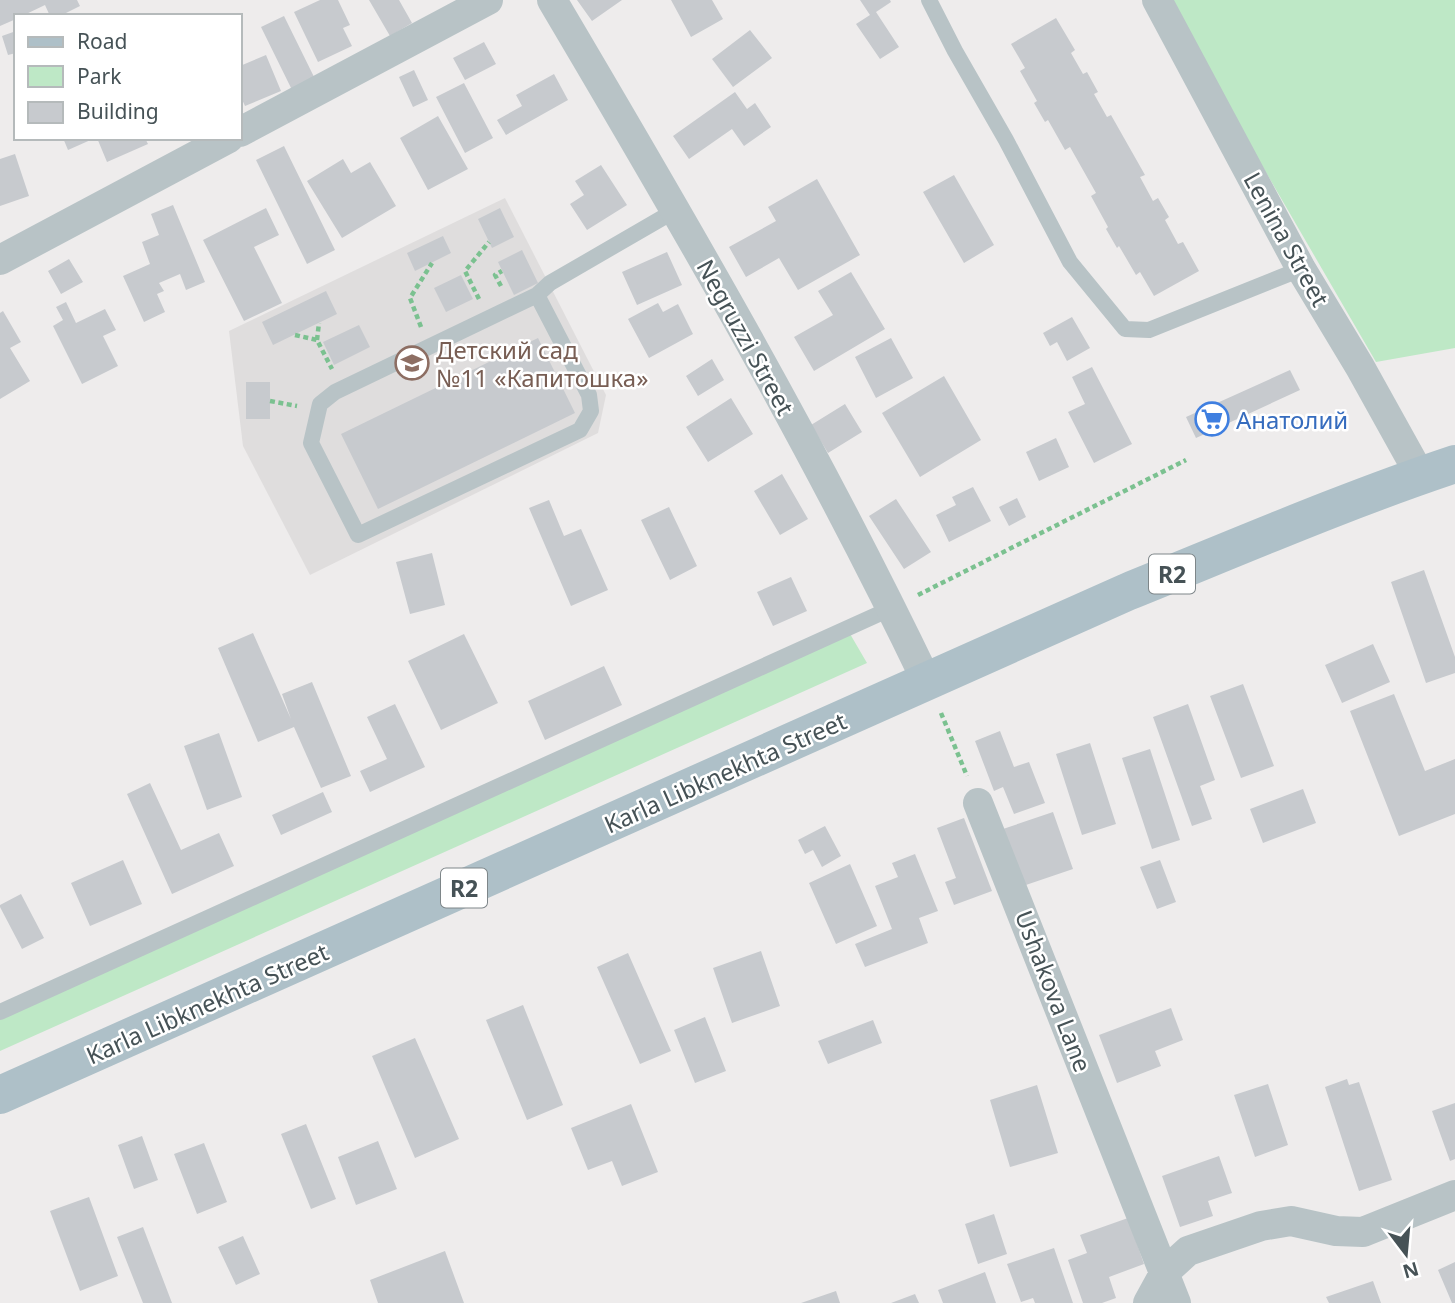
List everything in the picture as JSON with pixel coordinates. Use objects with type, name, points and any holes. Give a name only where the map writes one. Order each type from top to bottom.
[{"type":"main road","name":"Karla Libknekhta Street","points":[[0,1095],[1127,592],[1437,469]]},
{"type":"street","points":[[242,131],[488,0]]},
{"type":"street","name":"Negruzzi Street","points":[[551,0],[676,210],[826,482],[892,608],[927,682]]},
{"type":"street","name":"Lenina Street","points":[[1157,0],[1301,269],[1360,367],[1437,469]]},
{"type":"street","points":[[0,260],[225,140]]},
{"type":"street","name":"Ushakova Lane","points":[[978,803],[1176,1303]]},
{"type":"street","points":[[1148,1303],[1165,1272],[1188,1251],[1261,1226],[1291,1220],[1336,1231],[1363,1232],[1455,1195]]},
{"type":"lane","points":[[929,0],[1070,262],[1125,329],[1149,330],[1301,269]]},
{"type":"lane","points":[[537,295],[589,395],[591,411],[580,430],[358,535],[311,443],[320,404],[335,392],[537,295],[550,283],[676,210]]},
{"type":"lane","points":[[0,1012],[892,608]]},
{"type":"path","points":[[489,242],[465,271],[469,285],[489,318]]},
{"type":"path","points":[[428,348],[410,298],[432,263]]},
{"type":"path","points":[[319,324],[317,340],[334,372]]},
{"type":"path","points":[[295,335],[317,340]]},
{"type":"path","points":[[892,608],[1186,460]]},
{"type":"path","points":[[927,682],[978,803]]},
{"type":"shaded area","name":"Детский сад №11 «Капитошка»","points":[[505,198],[606,395],[598,433],[310,575],[243,446],[229,331]]},
{"type":"green space","points":[[1166,0],[1455,0],[1455,348],[1376,362]]},
{"type":"green space","points":[[846,627],[867,663],[0,1051],[0,1012]]},
{"type":"building","points":[[0,0],[77,0],[80,6],[64,14],[49,14],[45,5],[26,14],[14,14],[14,20],[0,26]]},
{"type":"building","points":[[320,0],[338,0],[350,25],[343,28],[352,46],[318,62],[294,12]]},
{"type":"building","points":[[369,0],[399,0],[412,23],[390,36]]},
{"type":"building","points":[[577,0],[622,0],[592,21]]},
{"type":"building","points":[[671,0],[712,0],[723,19],[691,37]]},
{"type":"building","points":[[860,0],[891,2],[876,12],[899,47],[880,59],[856,24],[870,15]]},
{"type":"building","points":[[284,16],[317,83],[294,94],[261,27]]},
{"type":"building","points":[[1056,18],[1075,50],[1071,53],[1083,74],[1087,72],[1098,92],[1094,94],[1107,117],[1111,115],[1145,175],[1140,177],[1153,201],[1158,198],[1169,217],[1165,220],[1178,244],[1183,242],[1199,271],[1154,296],[1140,272],[1136,275],[1119,246],[1117,248],[1091,196],[1096,193],[1070,147],[1065,150],[1048,120],[1045,122],[1020,71],[1025,68],[1011,44]]},
{"type":"building","points":[[750,30],[772,58],[733,87],[712,59]]},
{"type":"building","points":[[14,32],[14,54],[8,55],[2,36]]},
{"type":"building","points":[[484,42],[496,64],[465,80],[453,58]]},
{"type":"building","points":[[266,55],[281,91],[245,106],[242,99],[242,65]]},
{"type":"building","points":[[414,70],[428,100],[413,107],[399,77]]},
{"type":"building","points":[[554,74],[568,100],[506,135],[497,120],[522,106],[516,95]]},
{"type":"building","points":[[464,83],[493,138],[465,153],[436,97]]},
{"type":"building","points":[[735,92],[747,109],[755,103],[771,127],[744,146],[732,129],[689,159],[673,136]]},
{"type":"building","points":[[438,116],[468,169],[428,190],[400,138]]},
{"type":"building","points":[[64,140],[90,140],[68,150]]},
{"type":"building","points":[[98,140],[146,140],[148,144],[107,162]]},
{"type":"building","points":[[284,146],[335,250],[307,264],[256,160]]},
{"type":"building","points":[[15,154],[29,196],[0,206],[0,159]]},
{"type":"building","points":[[343,159],[351,173],[370,162],[396,206],[342,238],[307,181]]},
{"type":"building","points":[[601,165],[627,205],[587,230],[570,204],[584,195],[575,181]]},
{"type":"building","points":[[954,175],[994,245],[964,263],[923,192]]},
{"type":"building","points":[[817,179],[860,255],[798,290],[779,258],[746,277],[729,247],[776,221],[768,207]]},
{"type":"building","points":[[173,205],[205,282],[186,290],[180,274],[159,283],[164,291],[157,294],[165,312],[144,322],[123,276],[150,264],[142,242],[159,235],[151,214]]},
{"type":"building","points":[[266,208],[279,235],[254,247],[282,303],[244,321],[203,240]]},
{"type":"building","points":[[500,208],[514,237],[492,248],[478,219]]},
{"type":"building","points":[[443,236],[451,253],[415,271],[407,253]]},
{"type":"building","points":[[522,250],[538,283],[514,295],[498,262]]},
{"type":"building","points":[[667,252],[682,285],[637,305],[622,272]]},
{"type":"building","points":[[69,259],[83,282],[61,294],[48,271]]},
{"type":"building","points":[[851,272],[885,329],[814,371],[794,337],[833,315],[818,291]]},
{"type":"building","points":[[461,275],[473,299],[446,312],[434,288]]},
{"type":"building","points":[[326,291],[337,314],[273,345],[262,322]]},
{"type":"building","points":[[66,302],[76,323],[105,309],[116,330],[103,336],[118,366],[82,384],[53,326],[63,320],[56,307]]},
{"type":"building","points":[[658,303],[663,312],[678,304],[693,334],[649,358],[628,319]]},
{"type":"building","points":[[3,311],[21,342],[10,348],[30,381],[0,399],[0,313]]},
{"type":"building","points":[[1072,317],[1090,348],[1067,361],[1057,342],[1050,346],[1043,333]]},
{"type":"building","points":[[359,325],[370,347],[334,365],[323,342]]},
{"type":"building","points":[[538,338],[575,413],[378,509],[341,434]]},
{"type":"building","points":[[891,338],[913,378],[876,398],[855,357]]},
{"type":"building","points":[[712,359],[724,380],[698,396],[686,376]]},
{"type":"building","points":[[1092,367],[1132,444],[1094,463],[1068,412],[1085,404],[1072,377]]},
{"type":"building","points":[[1290,370],[1300,390],[1196,438],[1186,417]]},
{"type":"building","points":[[944,376],[981,440],[920,477],[882,413]]},
{"type":"building","points":[[246,382],[270,382],[270,419],[246,419]]},
{"type":"building","points":[[731,398],[753,434],[708,462],[686,427]]},
{"type":"building","points":[[845,404],[862,432],[828,453],[811,425]]},
{"type":"building","points":[[1056,438],[1069,467],[1039,481],[1026,452]]},
{"type":"building","points":[[782,474],[808,519],[780,535],[754,491]]},
{"type":"building","points":[[973,487],[991,521],[949,542],[936,515],[956,505],[952,497]]},
{"type":"building","points":[[1017,498],[1026,517],[1009,526],[999,507]]},
{"type":"building","points":[[896,499],[931,552],[904,569],[869,516]]},
{"type":"building","points":[[549,500],[564,536],[581,529],[608,590],[571,606],[529,508]]},
{"type":"building","points":[[669,507],[697,566],[670,580],[641,520]]},
{"type":"building","points":[[432,553],[445,605],[410,614],[396,562]]},
{"type":"building","points":[[1424,570],[1455,657],[1455,673],[1426,683],[1391,582]]},
{"type":"building","points":[[791,577],[807,611],[773,626],[757,592]]},
{"type":"building","points":[[253,633],[291,719],[282,694],[312,682],[351,776],[321,788],[294,727],[258,742],[218,648]]},
{"type":"building","points":[[464,634],[498,703],[441,730],[408,661]]},
{"type":"building","points":[[1373,644],[1390,682],[1342,703],[1325,665]]},
{"type":"building","points":[[604,666],[622,705],[545,740],[528,701]]},
{"type":"building","points":[[1243,684],[1274,766],[1241,778],[1210,696]]},
{"type":"building","points":[[1394,694],[1425,771],[1455,759],[1455,814],[1399,836],[1350,711]]},
{"type":"building","points":[[395,704],[425,767],[370,792],[360,771],[387,759],[367,717]]},
{"type":"building","points":[[1188,704],[1215,780],[1200,786],[1212,819],[1192,826],[1153,717]]},
{"type":"building","points":[[1000,731],[1014,767],[1029,762],[1045,803],[1014,814],[1003,787],[994,791],[975,741]]},
{"type":"building","points":[[219,733],[242,797],[207,810],[184,746]]},
{"type":"building","points":[[1090,743],[1116,824],[1082,835],[1056,754]]},
{"type":"building","points":[[1150,749],[1180,840],[1152,849],[1122,758]]},
{"type":"building","points":[[150,783],[181,850],[219,833],[234,866],[172,894],[127,794]]},
{"type":"building","points":[[1303,789],[1316,823],[1263,843],[1250,809]]},
{"type":"building","points":[[323,792],[332,812],[281,835],[272,815]]},
{"type":"building","points":[[1053,812],[1073,869],[1020,887],[1000,830]]},
{"type":"building","points":[[964,818],[992,891],[954,905],[945,882],[956,878],[937,828]]},
{"type":"building","points":[[825,826],[841,856],[822,867],[813,850],[805,854],[798,840]]},
{"type":"building","points":[[915,854],[938,911],[919,918],[928,943],[865,967],[855,944],[892,929],[875,886],[898,877],[892,863]]},
{"type":"building","points":[[123,860],[142,904],[90,926],[71,883]]},
{"type":"building","points":[[1160,860],[1176,902],[1157,909],[1140,867]]},
{"type":"building","points":[[850,864],[877,926],[836,944],[809,883]]},
{"type":"building","points":[[21,894],[44,938],[22,949],[0,907]]},
{"type":"building","points":[[761,951],[780,1006],[732,1023],[713,968]]},
{"type":"building","points":[[628,953],[671,1051],[640,1064],[597,967]]},
{"type":"building","points":[[523,1005],[563,1105],[527,1120],[486,1020]]},
{"type":"building","points":[[1171,1008],[1183,1040],[1155,1051],[1161,1066],[1117,1083],[1099,1035]]},
{"type":"building","points":[[705,1017],[726,1071],[695,1083],[674,1030]]},
{"type":"building","points":[[873,1020],[882,1043],[828,1064],[818,1041]]},
{"type":"building","points":[[415,1038],[459,1139],[415,1158],[372,1056]]},
{"type":"building","points":[[1347,1079],[1349,1085],[1359,1082],[1392,1180],[1359,1191],[1325,1087]]},
{"type":"building","points":[[1268,1084],[1288,1145],[1255,1157],[1234,1095]]},
{"type":"building","points":[[1037,1085],[1058,1153],[1010,1167],[990,1100]]},
{"type":"building","points":[[1455,1103],[1455,1159],[1450,1161],[1432,1111]]},
{"type":"building","points":[[631,1104],[658,1172],[622,1186],[612,1161],[588,1170],[571,1128]]},
{"type":"building","points":[[306,1124],[336,1199],[311,1209],[281,1134]]},
{"type":"building","points":[[142,1136],[158,1180],[134,1189],[118,1145]]},
{"type":"building","points":[[378,1141],[397,1189],[356,1205],[338,1157]]},
{"type":"building","points":[[204,1143],[227,1202],[197,1214],[174,1154]]},
{"type":"building","points":[[1219,1156],[1232,1193],[1208,1201],[1213,1216],[1180,1227],[1162,1176]]},
{"type":"building","points":[[89,1197],[118,1276],[80,1291],[50,1211]]},
{"type":"building","points":[[994,1214],[1007,1254],[978,1264],[965,1224]]},
{"type":"building","points":[[1128,1218],[1144,1264],[1109,1277],[1116,1298],[1102,1303],[1083,1303],[1068,1260],[1087,1253],[1080,1235]]},
{"type":"building","points":[[143,1227],[172,1303],[143,1303],[117,1237]]},
{"type":"building","points":[[243,1236],[260,1274],[236,1285],[218,1247]]},
{"type":"building","points":[[1054,1248],[1073,1303],[1035,1303],[1033,1298],[1021,1302],[1007,1264]]},
{"type":"building","points":[[445,1251],[464,1303],[378,1303],[370,1280]]},
{"type":"building","points":[[1455,1262],[1455,1303],[1452,1303],[1438,1270]]},
{"type":"building","points":[[985,1272],[996,1303],[943,1303],[938,1290]]},
{"type":"building","points":[[1373,1281],[1381,1303],[1329,1303],[1326,1297]]},
{"type":"building","points":[[836,1291],[840,1303],[801,1303]]},
{"type":"building","points":[[915,1294],[919,1303],[891,1303]]},
{"type":"place","name":"Детский сад №11 «Капитошка»","points":[[412,363]]},
{"type":"place","name":"Анатолий","points":[[1212,419]]}]
